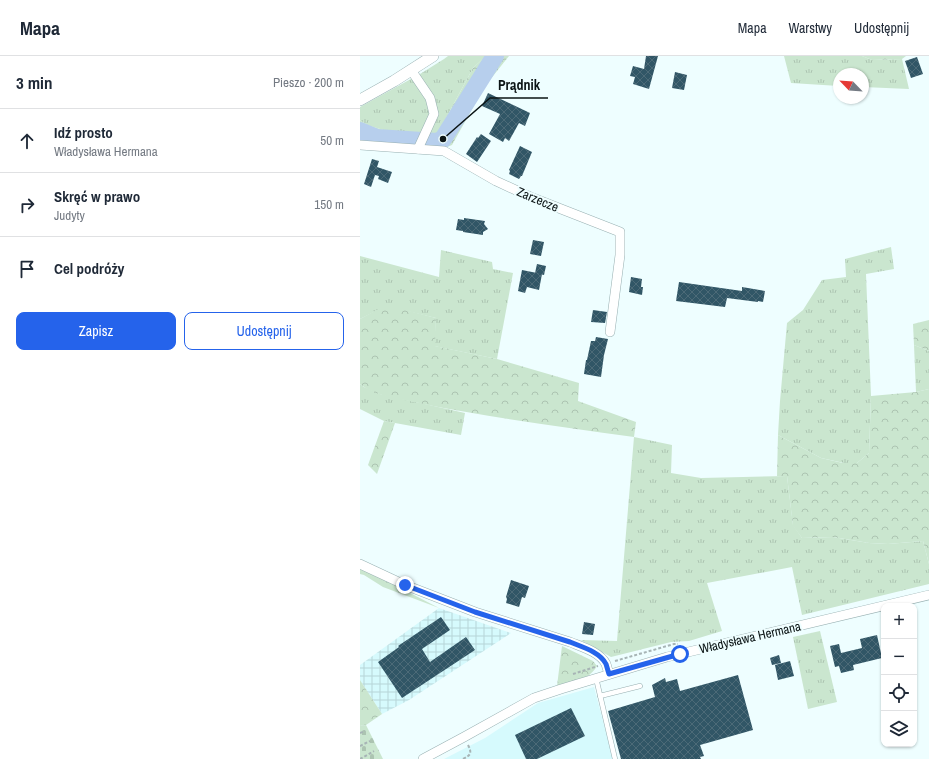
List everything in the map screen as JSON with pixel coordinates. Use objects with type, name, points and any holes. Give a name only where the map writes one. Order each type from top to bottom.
[{"type":"street","points":[[360,100],[433,56]]},
{"type":"street","points":[[411,70],[430,98],[434,114],[419,148]]},
{"type":"street","name":"Zarzecze","points":[[360,145],[419,148],[444,151],[496,181],[533,198],[620,232],[620,255],[610,332]]},
{"type":"street","points":[[360,564],[405,585],[475,612],[570,642],[593,652],[602,659],[609,674]]},
{"type":"street","name":"Władysława Hermana","points":[[422,759],[534,698],[609,674],[680,654],[929,595]]},
{"type":"lane","points":[[596,678],[616,759]]},
{"type":"lane","points":[[600,696],[640,686]]},
{"type":"path","points":[[360,733],[365,731]]},
{"type":"path","points":[[360,746],[370,741]]},
{"type":"path","points":[[463,759],[468,757],[470,752],[466,741]]},
{"type":"path","points":[[360,759],[374,751]]},
{"type":"shaded area","points":[[439,608],[511,633],[409,700],[382,714],[360,680],[360,665]]},
{"type":"shaded area","points":[[594,687],[613,759],[444,759],[485,738],[538,703]]},
{"type":"green space","points":[[448,56],[486,56],[473,68],[438,133],[393,133],[367,125],[360,120],[360,107],[420,74]]},
{"type":"green space","points":[[486,56],[509,56],[485,86],[452,145],[445,148],[360,143],[360,120],[367,125],[393,133],[438,133],[473,68]]},
{"type":"green space","points":[[784,56],[862,56],[872,60],[902,59],[909,89],[869,87],[869,68],[833,68],[833,86],[791,83]]},
{"type":"green space","points":[[862,56],[906,56],[902,59],[872,60]]},
{"type":"green space","points":[[891,247],[894,269],[866,274],[871,396],[869,453],[857,463],[844,463],[821,458],[778,435],[787,323],[803,310],[822,280],[846,277],[845,259]]},
{"type":"green space","points":[[441,250],[492,262],[493,269],[513,273],[497,359],[434,346],[436,318],[386,306],[360,319],[360,256],[439,277]]},
{"type":"green space","points":[[386,305],[436,318],[435,346],[497,359],[579,383],[578,401],[636,422],[634,437],[476,414],[390,397],[366,388],[360,384],[360,319]]},
{"type":"green space","points":[[929,320],[929,351],[914,345],[913,324]]},
{"type":"green space","points":[[914,345],[929,351],[929,389],[916,392]]},
{"type":"green space","points":[[360,384],[380,394],[465,413],[461,435],[384,421],[360,409]]},
{"type":"green space","points":[[929,389],[929,564],[923,541],[888,544],[869,543],[833,537],[802,538],[793,526],[787,476],[777,476],[778,435],[821,458],[843,463],[857,463],[869,453],[871,396],[916,392]]},
{"type":"green space","points":[[384,421],[395,423],[377,474],[368,465]]},
{"type":"green space","points":[[634,437],[672,445],[671,473],[701,478],[787,476],[793,525],[802,538],[833,537],[869,543],[888,544],[923,541],[929,564],[929,584],[802,615],[792,567],[707,583],[722,631],[689,641],[671,642],[611,657],[581,640],[617,641]]},
{"type":"green space","points":[[360,568],[439,608],[383,587],[360,574]]},
{"type":"green space","points":[[820,631],[837,702],[808,709],[793,637]]},
{"type":"green space","points":[[562,646],[593,661],[597,666],[585,678],[557,686]]},
{"type":"green space","points":[[360,680],[382,714],[366,725],[360,726]]},
{"type":"green space","points":[[366,725],[383,759],[360,759],[360,726]]},
{"type":"building","points":[[646,56],[658,56],[649,89],[633,84],[635,77],[630,76],[633,66],[644,69]]},
{"type":"building","points":[[917,57],[923,74],[911,78],[905,61]]},
{"type":"building","points":[[675,72],[687,75],[684,90],[672,88]]},
{"type":"building","points":[[488,93],[530,113],[525,126],[519,123],[509,141],[505,138],[503,142],[489,134],[500,114],[482,106]]},
{"type":"building","points":[[481,134],[491,141],[477,162],[466,154],[477,137],[478,138]]},
{"type":"building","points":[[520,146],[532,152],[522,176],[519,179],[509,174],[509,170]]},
{"type":"building","points":[[372,159],[379,161],[377,167],[392,172],[388,183],[378,179],[379,176],[375,175],[371,187],[364,184]]},
{"type":"building","points":[[464,218],[485,221],[484,224],[488,229],[483,232],[483,235],[456,230],[458,219],[464,220]]},
{"type":"building","points":[[533,240],[544,242],[541,256],[530,254]]},
{"type":"building","points":[[537,264],[546,266],[544,275],[535,273]]},
{"type":"building","points":[[522,270],[542,274],[539,290],[527,287],[525,293],[518,291]]},
{"type":"building","points":[[631,277],[642,279],[642,295],[629,292]]},
{"type":"building","points":[[679,282],[742,291],[742,287],[765,291],[763,302],[727,298],[725,307],[676,301]]},
{"type":"building","points":[[593,310],[607,312],[605,323],[591,322]]},
{"type":"building","points":[[596,337],[608,339],[601,377],[584,374],[591,341],[595,341]]},
{"type":"building","points":[[511,580],[529,586],[525,598],[522,597],[519,607],[506,603],[506,597]]},
{"type":"building","points":[[441,617],[450,630],[422,649],[430,662],[466,637],[475,650],[402,698],[378,662],[399,647],[398,646]]},
{"type":"building","points":[[584,622],[595,624],[593,635],[582,634]]},
{"type":"building","points":[[877,635],[881,658],[853,665],[854,670],[841,673],[839,666],[835,667],[830,646],[839,644],[841,653],[862,648],[860,639]]},
{"type":"building","points":[[779,655],[781,663],[772,665],[770,658]]},
{"type":"building","points":[[790,661],[794,676],[778,680],[775,665]]},
{"type":"building","points":[[738,675],[753,730],[700,745],[704,756],[700,757],[701,759],[621,759],[608,711],[655,697],[652,685],[665,678],[666,682],[677,679],[680,691]]},
{"type":"building","points":[[571,708],[585,736],[537,759],[526,759],[515,735]]},
{"type":"waterway","points":[[360,131],[377,138],[437,142],[443,139],[495,56]]},
{"type":"place","name":"Prądnik","points":[[443,139]]},
{"type":"route","points":[[405,585],[475,612],[570,642],[593,652],[602,659],[609,674],[680,654]]}]
